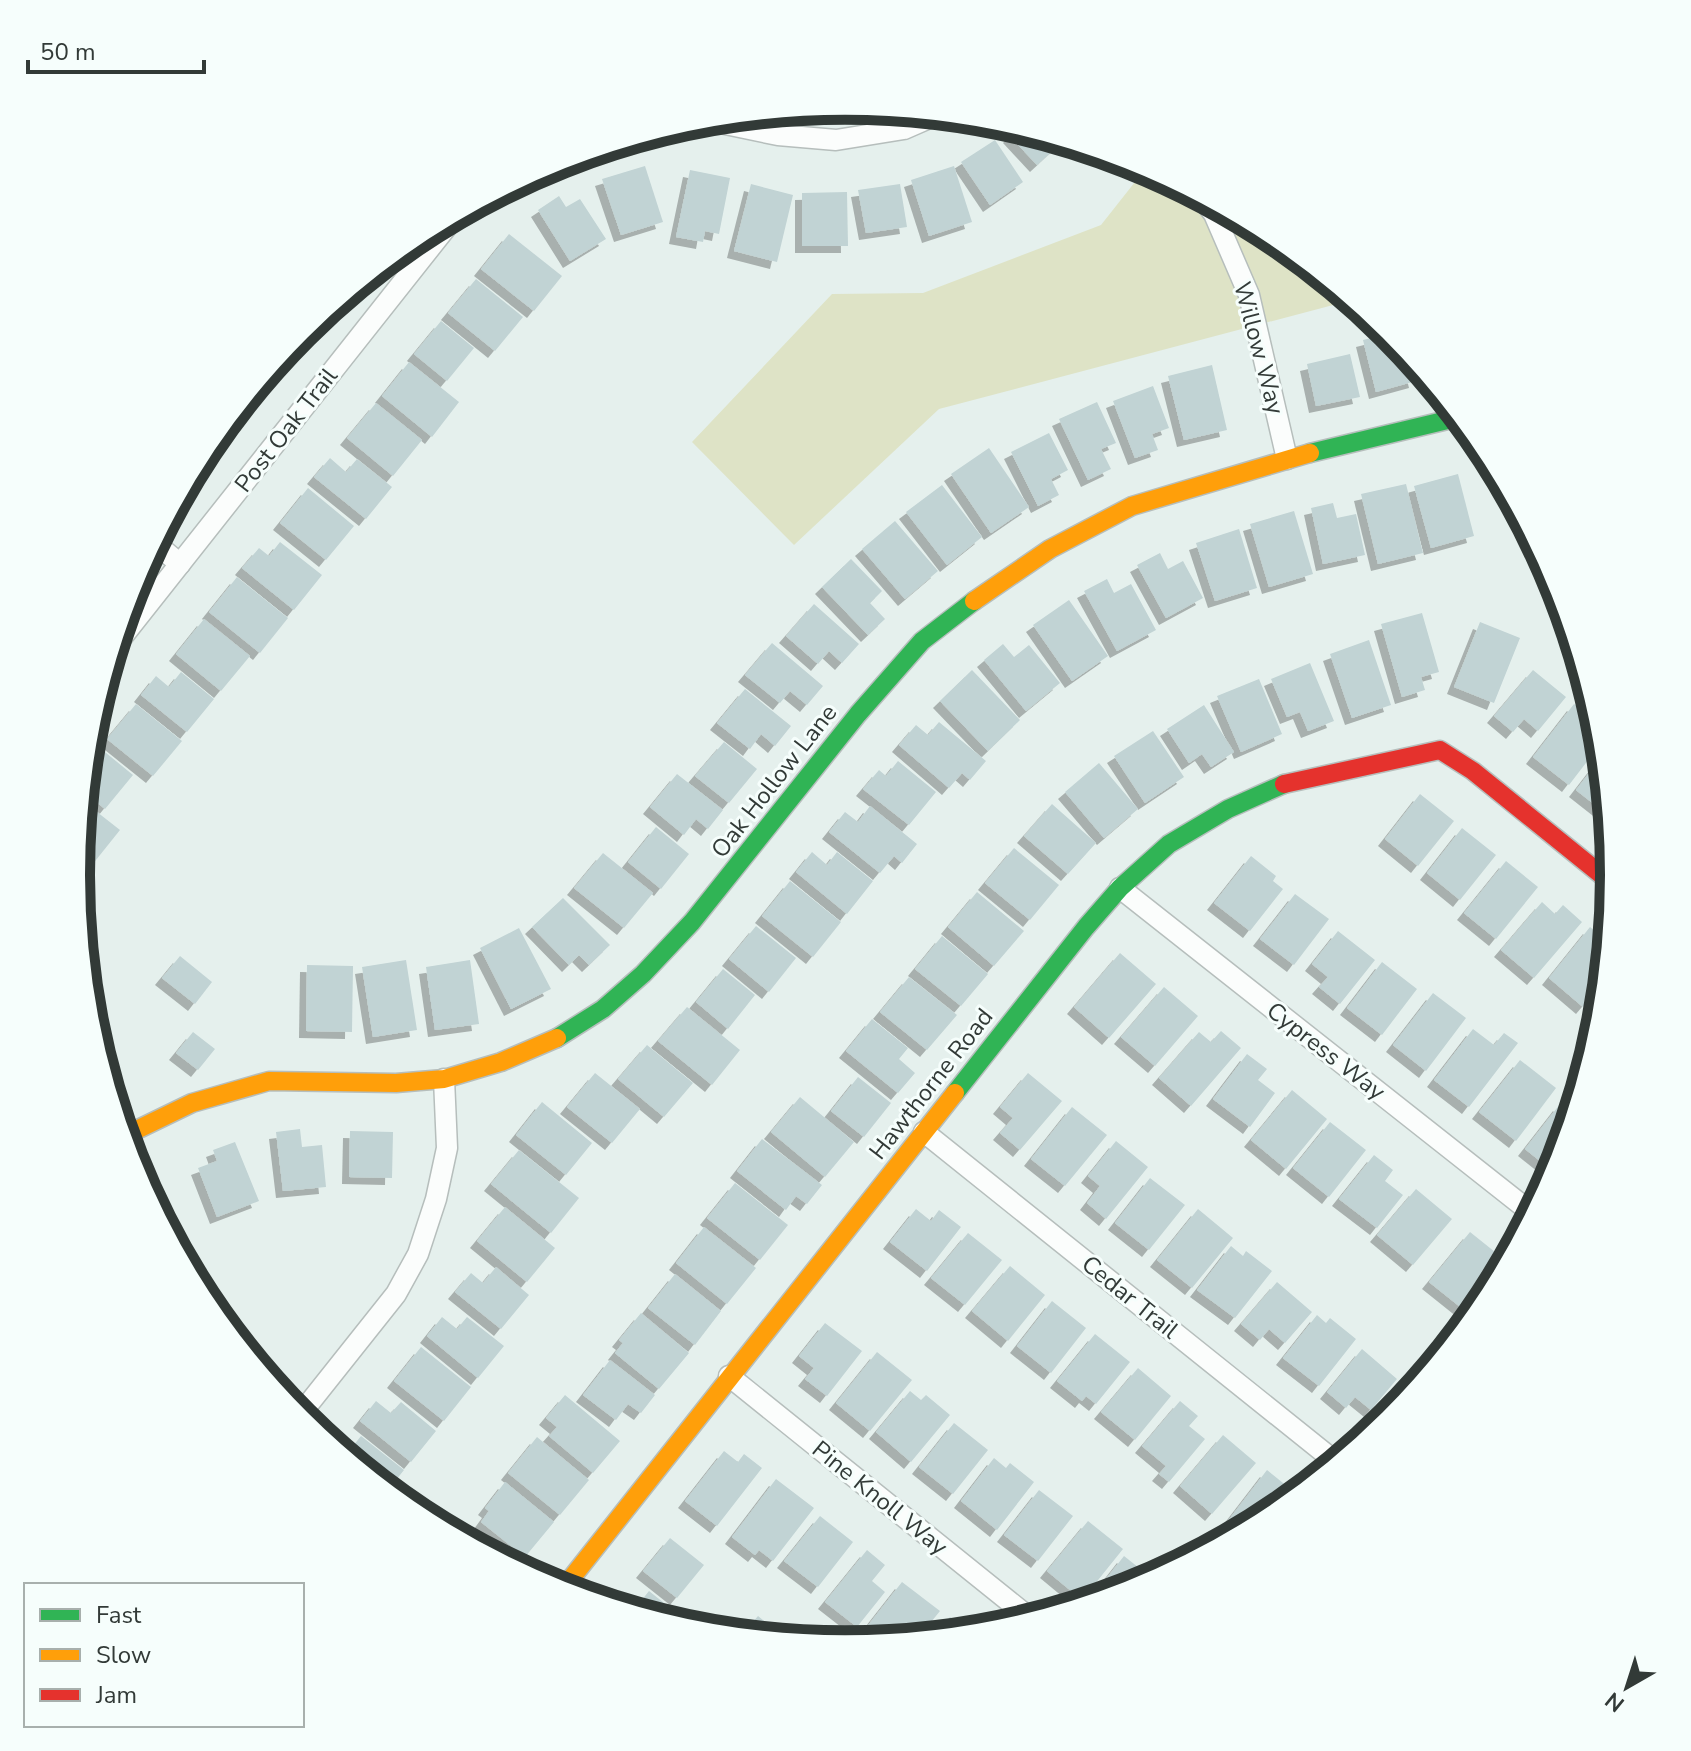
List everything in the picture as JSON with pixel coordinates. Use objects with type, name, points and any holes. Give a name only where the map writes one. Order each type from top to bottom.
[{"type":"street","points":[[741,127],[778,135],[836,140],[904,129],[916,124]]},
{"type":"street","name":"Willow Way","points":[[1215,217],[1249,295],[1287,459]]},
{"type":"street","name":"Post Oak Trail","points":[[134,622],[435,241]]},
{"type":"street","name":"Oak Hollow Lane","points":[[135,1131],[192,1103],[269,1081],[396,1083],[444,1079],[501,1062],[557,1038],[603,1009],[643,974],[692,922],[858,714],[922,641],[988,590],[1050,549],[1132,506],[1287,459],[1448,420]]},
{"type":"street","points":[[164,550],[180,564]]},
{"type":"street","name":"Hawthorne Road","points":[[571,1579],[1086,927],[1120,888],[1169,844],[1228,809],[1283,784],[1440,750],[1473,771],[1601,874]]},
{"type":"street","name":"Cypress Way","points":[[1120,888],[1524,1207]]},
{"type":"street","points":[[307,1406],[396,1294],[418,1254],[436,1199],[447,1148],[444,1079]]},
{"type":"street","name":"Cedar Trail","points":[[924,1132],[1329,1456]]},
{"type":"street","name":"Pine Knoll Way","points":[[729,1376],[1020,1610]]},
{"type":"green space","points":[[1137,179],[1223,221],[1265,247],[1339,303],[939,409],[794,545],[692,442],[832,294],[923,293],[1101,225]]},
{"type":"building","points":[[995,140],[1023,182],[990,205],[961,162]]},
{"type":"building","points":[[1013,140],[1054,150],[1037,165]]},
{"type":"building","points":[[645,166],[663,222],[621,235],[602,179]]},
{"type":"building","points":[[954,166],[972,222],[929,236],[911,180]]},
{"type":"building","points":[[690,170],[730,178],[719,234],[705,231],[703,242],[676,237]]},
{"type":"building","points":[[751,184],[793,195],[777,262],[734,251]]},
{"type":"building","points":[[900,184],[907,227],[866,233],[858,190]]},
{"type":"building","points":[[847,192],[848,246],[802,246],[802,193]]},
{"type":"building","points":[[559,196],[566,207],[580,199],[606,239],[570,261],[538,210]]},
{"type":"building","points":[[509,234],[562,276],[534,311],[481,269]]},
{"type":"building","points":[[476,279],[523,317],[495,351],[448,313]]},
{"type":"building","points":[[441,321],[474,348],[447,381],[414,354]]},
{"type":"building","points":[[1376,337],[1416,381],[1376,392],[1363,340]]},
{"type":"building","points":[[1350,354],[1360,397],[1316,406],[1307,364]]},
{"type":"building","points":[[409,362],[459,402],[432,437],[382,396]]},
{"type":"building","points":[[1212,365],[1227,430],[1184,440],[1168,376]]},
{"type":"building","points":[[1153,386],[1169,428],[1152,434],[1158,450],[1135,458],[1113,401]]},
{"type":"building","points":[[1097,402],[1116,443],[1101,449],[1111,469],[1088,480],[1059,419]]},
{"type":"building","points":[[376,403],[422,440],[393,476],[347,438]]},
{"type":"building","points":[[1049,433],[1068,470],[1051,479],[1059,495],[1038,506],[1011,452]]},
{"type":"building","points":[[989,448],[1029,507],[991,533],[951,474]]},
{"type":"building","points":[[330,458],[346,472],[357,459],[392,487],[366,519],[314,477]]},
{"type":"building","points":[[1458,474],[1474,536],[1431,548],[1414,486]]},
{"type":"building","points":[[1406,484],[1423,553],[1378,564],[1361,494]]},
{"type":"building","points":[[942,485],[982,537],[947,565],[906,512]]},
{"type":"building","points":[[308,488],[354,526],[326,560],[280,523]]},
{"type":"building","points":[[1333,503],[1337,518],[1356,514],[1365,555],[1323,564],[1311,508]]},
{"type":"building","points":[[1294,511],[1313,574],[1269,587],[1250,524]]},
{"type":"building","points":[[895,521],[938,571],[905,599],[862,549]]},
{"type":"building","points":[[1239,529],[1257,588],[1215,601],[1196,543]]},
{"type":"building","points":[[280,542],[322,575],[294,610],[242,568],[259,548],[269,556]]},
{"type":"building","points":[[1160,553],[1168,569],[1183,561],[1203,598],[1166,618],[1137,565]]},
{"type":"building","points":[[851,559],[882,591],[870,603],[885,619],[868,635],[822,587]]},
{"type":"building","points":[[237,577],[288,618],[260,653],[209,612]]},
{"type":"building","points":[[1107,579],[1114,593],[1131,584],[1156,630],[1117,651],[1084,591]]},
{"type":"building","points":[[1069,600],[1108,656],[1072,681],[1033,625]]},
{"type":"building","points":[[814,604],[859,644],[842,663],[829,651],[818,664],[786,636]]},
{"type":"building","points":[[1422,613],[1439,672],[1421,677],[1425,690],[1402,697],[1381,624]]},
{"type":"building","points":[[204,619],[250,656],[221,691],[176,654]]},
{"type":"building","points":[[1480,622],[1520,638],[1494,703],[1454,687]]},
{"type":"building","points":[[1369,640],[1391,705],[1352,718],[1330,654]]},
{"type":"building","points":[[772,643],[823,686],[807,705],[790,691],[780,703],[745,675]]},
{"type":"building","points":[[1003,644],[1014,657],[1029,645],[1060,683],[1026,711],[984,660]]},
{"type":"building","points":[[1310,663],[1334,721],[1308,731],[1300,712],[1287,717],[1271,679]]},
{"type":"building","points":[[972,670],[1020,720],[988,751],[940,701]]},
{"type":"building","points":[[1533,670],[1566,697],[1538,731],[1524,719],[1513,732],[1494,716]]},
{"type":"building","points":[[181,672],[214,699],[187,732],[141,695],[156,676],[169,687]]},
{"type":"building","points":[[1259,679],[1282,734],[1241,752],[1217,696]]},
{"type":"building","points":[[745,689],[791,726],[775,746],[761,734],[750,749],[717,723]]},
{"type":"building","points":[[136,704],[182,741],[153,776],[107,739]]},
{"type":"building","points":[[1574,704],[1582,710],[1591,756],[1569,785],[1533,757]]},
{"type":"building","points":[[1204,705],[1234,752],[1211,767],[1202,754],[1189,763],[1167,729]]},
{"type":"building","points":[[939,722],[986,761],[970,780],[962,773],[949,788],[899,745],[916,725],[928,735]]},
{"type":"building","points":[[1153,731],[1184,777],[1145,803],[1114,756]]},
{"type":"building","points":[[724,742],[757,769],[729,803],[695,776]]},
{"type":"building","points":[[101,749],[133,775],[105,809],[94,800]]},
{"type":"building","points":[[898,761],[936,792],[909,825],[863,789],[879,770],[886,776]]},
{"type":"building","points":[[1099,763],[1138,809],[1104,838],[1065,792]]},
{"type":"building","points":[[1593,768],[1597,807],[1576,790]]},
{"type":"building","points":[[677,774],[723,810],[708,829],[696,819],[684,835],[650,807]]},
{"type":"building","points":[[1420,794],[1454,821],[1418,866],[1385,839]]},
{"type":"building","points":[[1052,804],[1096,843],[1068,874],[1024,836]]},
{"type":"building","points":[[870,806],[917,844],[902,863],[894,856],[880,873],[829,832],[845,812],[858,822]]},
{"type":"building","points":[[93,809],[120,830],[90,864]]},
{"type":"building","points":[[656,827],[689,854],[661,889],[628,862]]},
{"type":"building","points":[[1462,828],[1496,855],[1460,900],[1427,873]]},
{"type":"building","points":[[1014,848],[1059,885],[1030,920],[985,883]]},
{"type":"building","points":[[812,852],[827,865],[837,852],[873,881],[847,914],[796,872]]},
{"type":"building","points":[[603,853],[653,893],[624,928],[574,888]]},
{"type":"building","points":[[1251,856],[1276,876],[1273,881],[1283,889],[1250,931],[1214,903]]},
{"type":"building","points":[[1506,861],[1538,887],[1496,939],[1464,913]]},
{"type":"building","points":[[790,881],[841,922],[813,957],[762,916]]},
{"type":"building","points":[[977,892],[1024,931],[994,966],[948,927]]},
{"type":"building","points":[[1295,894],[1329,919],[1294,965],[1260,939]]},
{"type":"building","points":[[563,898],[610,945],[589,965],[579,955],[569,965],[532,927]]},
{"type":"building","points":[[1542,902],[1555,914],[1563,905],[1582,922],[1534,978],[1501,950]]},
{"type":"building","points":[[756,926],[796,958],[769,992],[729,959]]},
{"type":"building","points":[[1590,927],[1598,934],[1591,998],[1583,1007],[1549,978]]},
{"type":"building","points":[[519,928],[551,989],[511,1009],[480,948]]},
{"type":"building","points":[[1338,931],[1375,960],[1340,1004],[1319,987],[1328,977],[1312,964]]},
{"type":"building","points":[[942,936],[988,974],[961,1006],[915,969]]},
{"type":"building","points":[[1120,953],[1156,984],[1109,1038],[1074,1007]]},
{"type":"building","points":[[180,956],[212,982],[195,1004],[162,978]]},
{"type":"building","points":[[406,960],[417,1030],[373,1037],[362,967]]},
{"type":"building","points":[[470,960],[479,1024],[435,1030],[426,967]]},
{"type":"building","points":[[1382,962],[1417,989],[1382,1035],[1347,1008]]},
{"type":"building","points":[[307,965],[353,966],[352,1032],[306,1031]]},
{"type":"building","points":[[723,969],[755,995],[728,1029],[696,1002]]},
{"type":"building","points":[[909,977],[957,1015],[927,1050],[880,1012]]},
{"type":"building","points":[[1164,987],[1198,1016],[1155,1066],[1121,1037]]},
{"type":"building","points":[[1433,993],[1466,1018],[1426,1071],[1393,1045]]},
{"type":"building","points":[[687,1007],[740,1050],[712,1085],[658,1041]]},
{"type":"building","points":[[872,1019],[908,1048],[899,1059],[915,1073],[898,1093],[846,1051]]},
{"type":"building","points":[[1473,1029],[1494,1045],[1504,1033],[1518,1043],[1469,1107],[1434,1080]]},
{"type":"building","points":[[1221,1031],[1241,1048],[1191,1106],[1159,1078],[1199,1032],[1211,1042]]},
{"type":"building","points":[[193,1032],[215,1049],[198,1070],[176,1053]]},
{"type":"building","points":[[647,1045],[693,1083],[664,1117],[618,1079]]},
{"type":"building","points":[[1247,1054],[1267,1069],[1258,1080],[1275,1093],[1250,1127],[1213,1099]]},
{"type":"building","points":[[1520,1060],[1556,1088],[1516,1141],[1479,1112]]},
{"type":"building","points":[[595,1073],[640,1109],[612,1143],[567,1107]]},
{"type":"building","points":[[1028,1073],[1062,1101],[1020,1150],[1000,1133],[1013,1118],[1000,1107]]},
{"type":"building","points":[[858,1077],[891,1103],[864,1137],[831,1111]]},
{"type":"building","points":[[1292,1090],[1327,1119],[1286,1169],[1251,1140]]},
{"type":"building","points":[[800,1097],[854,1142],[825,1177],[771,1132]]},
{"type":"building","points":[[542,1102],[592,1143],[566,1175],[516,1135]]},
{"type":"building","points":[[1560,1104],[1564,1107],[1543,1164],[1525,1149]]},
{"type":"building","points":[[1072,1107],[1107,1135],[1065,1186],[1031,1159]]},
{"type":"building","points":[[1330,1122],[1366,1150],[1329,1197],[1293,1168]]},
{"type":"building","points":[[300,1129],[302,1147],[322,1145],[326,1187],[283,1191],[276,1132]]},
{"type":"building","points":[[350,1131],[393,1132],[392,1178],[349,1177]]},
{"type":"building","points":[[762,1139],[822,1185],[807,1204],[796,1196],[786,1210],[737,1171]]},
{"type":"building","points":[[1116,1141],[1148,1167],[1106,1219],[1087,1203],[1100,1186],[1088,1176]]},
{"type":"building","points":[[235,1142],[259,1201],[217,1217],[198,1168],[217,1161],[213,1150]]},
{"type":"building","points":[[519,1150],[579,1198],[551,1233],[491,1184]]},
{"type":"building","points":[[1374,1155],[1393,1170],[1385,1181],[1403,1195],[1377,1228],[1339,1199]]},
{"type":"building","points":[[1150,1178],[1185,1205],[1149,1250],[1115,1223]]},
{"type":"building","points":[[735,1183],[788,1225],[760,1260],[707,1218]]},
{"type":"building","points":[[1416,1189],[1452,1219],[1413,1265],[1377,1235]]},
{"type":"building","points":[[505,1207],[555,1248],[527,1282],[477,1241]]},
{"type":"building","points":[[916,1209],[931,1221],[939,1210],[961,1227],[927,1271],[890,1242]]},
{"type":"building","points":[[1198,1209],[1233,1238],[1192,1288],[1157,1260]]},
{"type":"building","points":[[704,1227],[756,1268],[727,1304],[676,1263]]},
{"type":"building","points":[[1470,1232],[1499,1255],[1463,1310],[1429,1282]]},
{"type":"building","points":[[968,1233],[1002,1260],[965,1305],[931,1278]]},
{"type":"building","points":[[1231,1246],[1243,1256],[1246,1251],[1272,1271],[1235,1318],[1197,1290]]},
{"type":"building","points":[[195,1259],[207,1269],[203,1273]]},
{"type":"building","points":[[1010,1266],[1045,1295],[1008,1341],[972,1311]]},
{"type":"building","points":[[496,1267],[529,1295],[501,1329],[455,1292],[471,1273],[483,1283]]},
{"type":"building","points":[[675,1274],[721,1311],[695,1345],[648,1308]]},
{"type":"building","points":[[1277,1282],[1312,1312],[1285,1343],[1269,1329],[1260,1340],[1241,1324]]},
{"type":"building","points":[[1052,1301],[1086,1328],[1051,1373],[1017,1346]]},
{"type":"building","points":[[641,1313],[689,1353],[659,1389],[615,1353],[623,1343],[619,1340]]},
{"type":"building","points":[[1317,1315],[1326,1323],[1330,1318],[1356,1339],[1319,1386],[1283,1358]]},
{"type":"building","points":[[442,1317],[457,1329],[467,1317],[504,1346],[478,1378],[427,1336]]},
{"type":"building","points":[[825,1323],[862,1351],[827,1396],[805,1379],[814,1368],[799,1356]]},
{"type":"building","points":[[1095,1334],[1130,1362],[1096,1404],[1086,1396],[1082,1401],[1057,1381]]},
{"type":"building","points":[[421,1347],[471,1387],[444,1421],[394,1381]]},
{"type":"building","points":[[1362,1349],[1397,1379],[1371,1410],[1355,1397],[1346,1408],[1327,1392]]},
{"type":"building","points":[[877,1352],[912,1380],[870,1431],[836,1403]]},
{"type":"building","points":[[610,1360],[655,1395],[641,1413],[628,1404],[616,1420],[583,1395]]},
{"type":"building","points":[[1138,1368],[1171,1396],[1135,1440],[1101,1412]]},
{"type":"building","points":[[910,1391],[921,1400],[926,1395],[950,1415],[911,1462],[876,1432]]},
{"type":"building","points":[[565,1395],[620,1441],[593,1473],[549,1436],[557,1427],[546,1418]]},
{"type":"building","points":[[376,1401],[391,1413],[401,1402],[436,1431],[411,1462],[360,1421]]},
{"type":"building","points":[[1180,1401],[1198,1416],[1189,1426],[1205,1439],[1169,1482],[1159,1474],[1166,1466],[1142,1446]]},
{"type":"building","points":[[954,1423],[988,1450],[953,1494],[919,1467]]},
{"type":"building","points":[[1223,1435],[1256,1463],[1212,1514],[1180,1486]]},
{"type":"building","points":[[361,1436],[404,1470],[395,1481],[352,1448]]},
{"type":"building","points":[[537,1437],[589,1480],[560,1515],[508,1473]]},
{"type":"building","points":[[724,1451],[738,1462],[744,1454],[762,1468],[717,1526],[685,1501]]},
{"type":"building","points":[[994,1458],[1006,1468],[1010,1463],[1034,1482],[997,1530],[961,1501]]},
{"type":"building","points":[[1267,1470],[1288,1487],[1226,1528],[1224,1526]]},
{"type":"building","points":[[776,1479],[814,1508],[773,1561],[759,1550],[755,1555],[732,1537]]},
{"type":"building","points":[[505,1482],[554,1522],[525,1557],[481,1522],[489,1511],[485,1508]]},
{"type":"building","points":[[1039,1490],[1073,1516],[1038,1561],[1004,1535]]},
{"type":"building","points":[[820,1516],[853,1542],[818,1587],[784,1561]]},
{"type":"building","points":[[1088,1521],[1123,1549],[1090,1590],[1076,1595],[1047,1571]]},
{"type":"building","points":[[478,1531],[495,1544],[476,1534]]},
{"type":"building","points":[[670,1538],[704,1565],[677,1598],[643,1571]]},
{"type":"building","points":[[867,1550],[885,1565],[872,1581],[885,1592],[857,1627],[825,1602]]},
{"type":"building","points":[[1124,1556],[1142,1570],[1135,1573],[1100,1586]]},
{"type":"building","points":[[902,1582],[940,1611],[927,1626],[866,1628]]},
{"type":"building","points":[[649,1591],[673,1610],[650,1605],[640,1602]]},
{"type":"building","points":[[758,1616],[771,1627],[750,1625]]},
{"type":"building","points":[[950,1617],[957,1623],[944,1625]]},
{"type":"traffic: fast","points":[[1310,453],[1448,420]]},
{"type":"traffic: fast","points":[[557,1038],[603,1009],[643,974],[692,922],[858,714],[922,641],[974,601]]},
{"type":"traffic: fast","points":[[955,1093],[1120,888],[1169,844],[1228,809],[1284,784]]},
{"type":"traffic: slow","points":[[974,601],[1050,549],[1132,506],[1310,453]]},
{"type":"traffic: slow","points":[[135,1131],[192,1103],[269,1081],[396,1083],[444,1079],[501,1062],[557,1038]]},
{"type":"traffic: slow","points":[[571,1579],[955,1093]]},
{"type":"traffic: jam","points":[[1284,784],[1440,750],[1473,771],[1601,874]]}]
